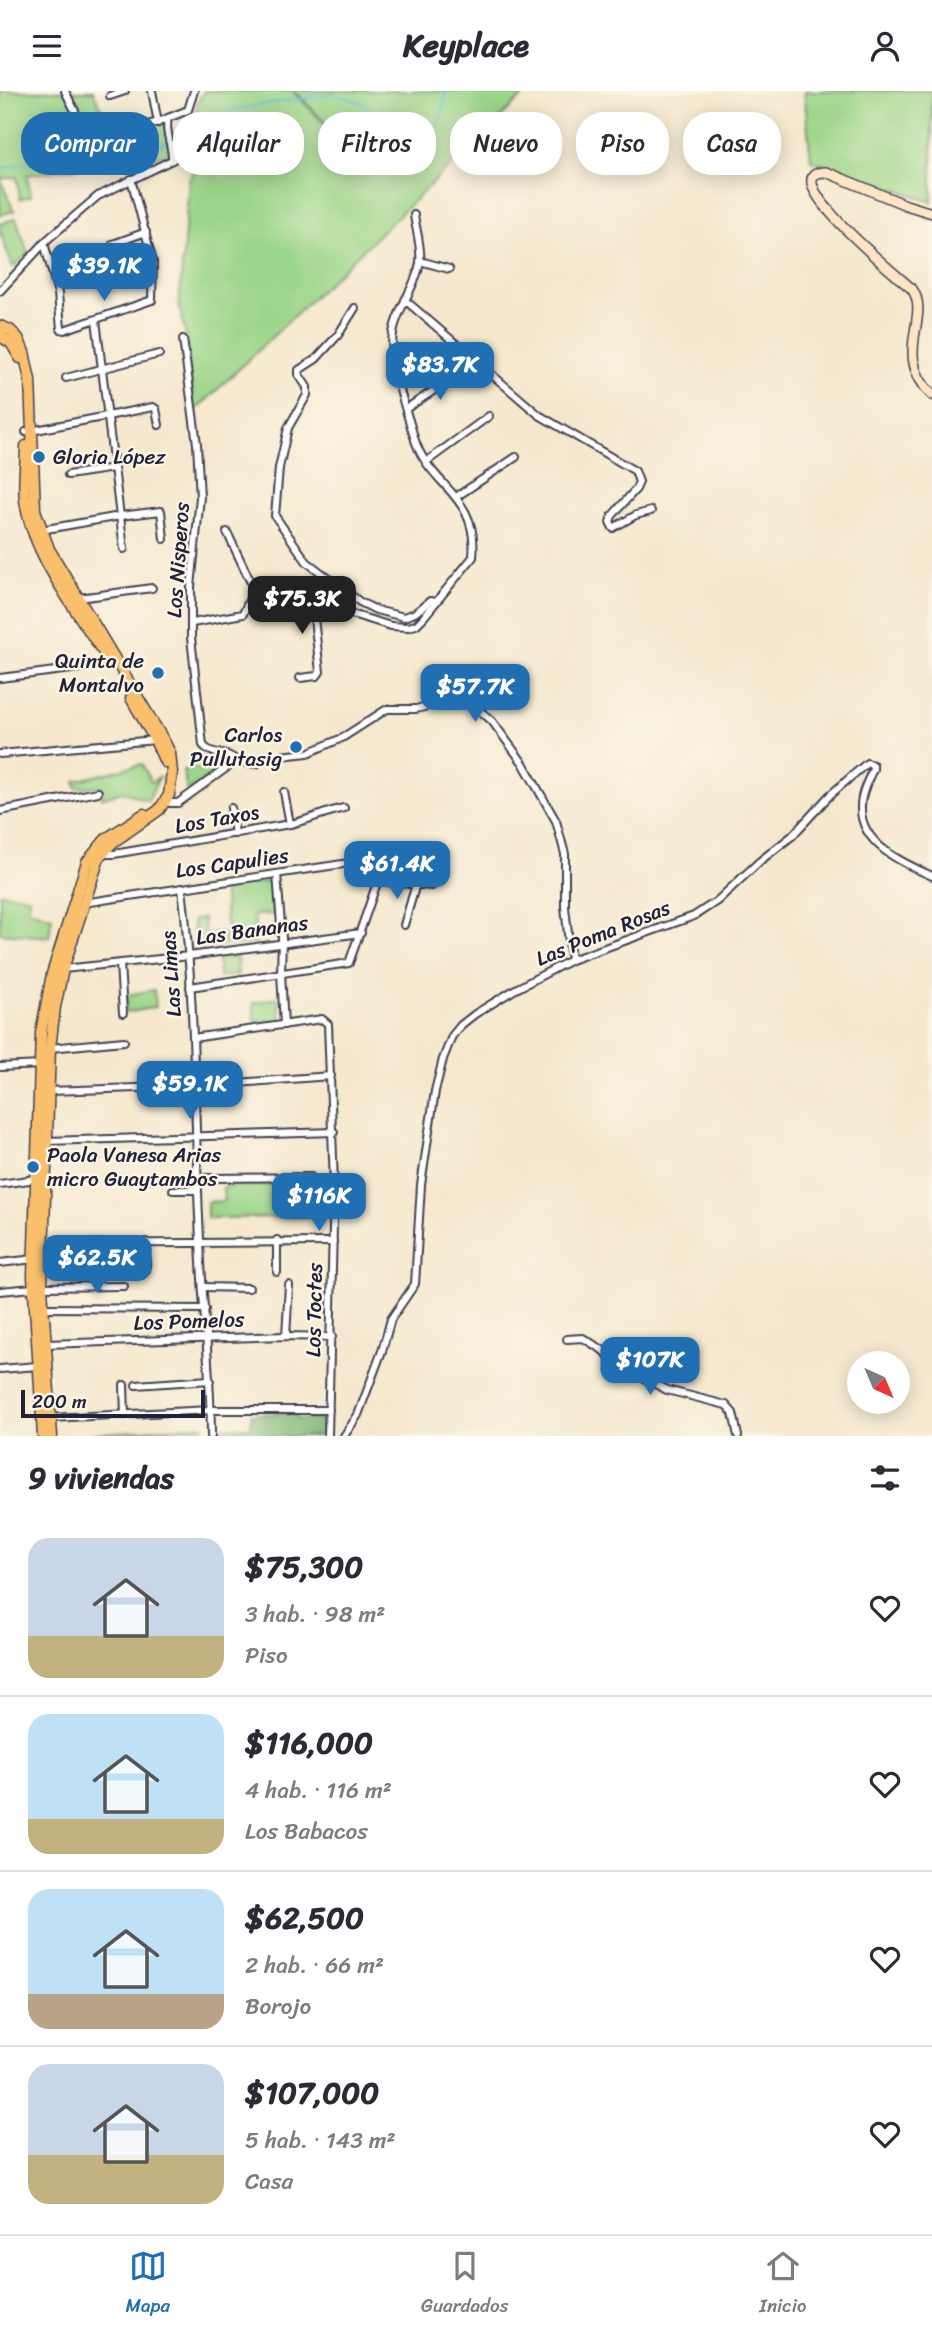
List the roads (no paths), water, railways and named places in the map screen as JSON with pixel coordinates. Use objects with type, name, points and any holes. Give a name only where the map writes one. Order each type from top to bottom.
[{"type":"main road","points":[[0,326],[10,330],[18,338],[30,380],[25,499],[31,528],[41,551],[170,753],[164,800],[155,814],[87,862],[52,974],[41,1033],[43,1244],[37,1287],[44,1308],[52,1436]]},
{"type":"main road","points":[[0,336],[11,343],[20,358],[25,382],[35,510],[41,530],[155,740],[169,772]]},
{"type":"main road","points":[[43,1436],[34,1259],[36,1179],[50,1090],[50,1048],[55,1007],[63,969],[100,851]]},
{"type":"street","points":[[65,91],[76,112]]},
{"type":"street","points":[[110,96],[125,91]]},
{"type":"street","points":[[152,91],[156,112]]},
{"type":"street","points":[[159,122],[188,110],[194,91]]},
{"type":"street","points":[[0,291],[44,243],[98,196],[172,160],[167,132],[168,118]]},
{"type":"street","points":[[932,213],[826,173],[820,172],[812,182],[825,206],[863,247],[915,293],[919,309],[914,336],[914,365],[932,395]]},
{"type":"street","points":[[44,243],[58,293],[61,329],[150,301],[153,297],[153,262],[131,179]]},
{"type":"street","points":[[254,589],[263,587],[312,600],[372,621],[408,627],[416,625],[423,618],[473,557],[471,522],[456,497],[426,462],[417,447],[397,371],[393,345],[395,324],[420,261],[414,215]]},
{"type":"street","points":[[94,264],[110,258],[113,244],[146,232]]},
{"type":"street","points":[[420,261],[449,269]]},
{"type":"street","points":[[405,300],[539,415],[635,471],[639,482],[612,516],[610,522],[613,528],[636,515],[651,511]]},
{"type":"street","points":[[355,308],[333,340],[314,361],[299,370],[299,375],[307,387],[307,395],[288,428],[279,468],[275,516],[307,562],[334,585],[368,607],[404,617],[415,613],[429,601],[435,602]]},
{"type":"street","points":[[96,320],[124,549]]},
{"type":"street","name":"Los Nisperos","points":[[183,339],[197,444],[200,497],[191,587],[191,649],[202,741],[208,751],[231,755],[236,761]]},
{"type":"street","points":[[66,378],[159,354]]},
{"type":"street","points":[[407,408],[459,374]]},
{"type":"street","points":[[29,432],[153,407],[156,409],[159,425]]},
{"type":"street","points":[[426,462],[489,417]]},
{"type":"street","points":[[456,497],[516,457]]},
{"type":"street","points":[[68,475],[114,468]]},
{"type":"street","points":[[41,530],[161,511],[164,539]]},
{"type":"street","points":[[192,623],[243,614],[254,589],[227,532]]},
{"type":"street","points":[[79,598],[152,587]]},
{"type":"street","points":[[300,678],[317,676],[320,672],[312,600]]},
{"type":"street","points":[[0,678],[115,667]]},
{"type":"street","points":[[164,800],[178,803],[236,761],[256,764],[271,757],[300,754],[321,748],[387,709],[416,709],[462,699],[470,702],[492,721],[523,763],[556,821],[565,854],[565,907],[571,960]]},
{"type":"street","points":[[0,754],[155,740]]},
{"type":"street","name":"Las Poma Rosas","points":[[344,1436],[358,1415],[391,1319],[415,1284],[417,1229],[435,1091],[452,1036],[461,1025],[514,990],[571,960],[694,916],[717,901],[792,836],[830,795],[867,763],[873,765],[873,769],[861,806],[867,834],[891,854],[932,876]]},
{"type":"street","points":[[0,811],[98,792]]},
{"type":"street","points":[[284,792],[290,824]]},
{"type":"street","points":[[231,808],[235,834]]},
{"type":"street","name":"Los Taxos","points":[[100,851],[235,834],[306,821],[321,813],[344,808]]},
{"type":"street","name":"Los Capulies","points":[[83,903],[356,862],[385,860],[380,881]]},
{"type":"street","points":[[193,1038],[284,1025],[282,944],[276,874]]},
{"type":"street","points":[[190,987],[349,963],[380,881],[432,886]]},
{"type":"street","points":[[404,925],[416,884]]},
{"type":"street","name":"Las Limas","points":[[182,888],[189,956],[211,1436]]},
{"type":"street","name":"Las Bananas","points":[[63,969],[189,956],[361,933]]},
{"type":"street","points":[[120,963],[123,1013]]},
{"type":"street","name":"Los Toctes","points":[[284,1025],[322,1019],[328,1024],[334,1132],[328,1436]]},
{"type":"street","points":[[50,1048],[124,1041]]},
{"type":"street","points":[[0,1067],[41,1065]]},
{"type":"street","points":[[50,1090],[194,1086],[331,1076]]},
{"type":"street","points":[[43,1141],[334,1132]]},
{"type":"street","points":[[108,1179],[311,1177]]},
{"type":"street","points":[[0,1184],[36,1179]]},
{"type":"street","points":[[173,1191],[198,1190]]},
{"type":"street","points":[[43,1244],[277,1240],[332,1242]]},
{"type":"street","points":[[276,1272],[277,1240]]},
{"type":"street","points":[[146,1242],[146,1270]]},
{"type":"street","points":[[92,1244],[92,1276]]},
{"type":"street","points":[[0,1263],[34,1259]]},
{"type":"street","points":[[286,1336],[289,1285]]},
{"type":"street","points":[[0,1291],[37,1287],[124,1286]]},
{"type":"street","points":[[203,1287],[249,1288]]},
{"type":"street","points":[[44,1308],[205,1309]]},
{"type":"street","name":"Los Pomelos","points":[[47,1344],[286,1336],[332,1337]]},
{"type":"street","points":[[567,1339],[583,1338],[621,1366],[667,1390],[726,1405],[733,1413],[738,1436]]},
{"type":"street","points":[[0,1369],[38,1366]]},
{"type":"street","points":[[136,1385],[209,1380]]},
{"type":"street","points":[[124,1385],[125,1415]]},
{"type":"street","points":[[51,1418],[211,1410],[329,1410]]},
{"type":"waterway","points":[[0,169],[113,144],[140,151],[153,151],[161,144],[228,110],[327,95],[355,100],[401,128],[427,137],[439,124],[447,91]]},
{"type":"place","name":"Gloria López","points":[[39,457]]},
{"type":"place","name":"Quinta de Montalvo","points":[[158,673]]},
{"type":"place","name":"Carlos Pullutasig","points":[[296,747]]},
{"type":"place","name":"Paola Vanesa Arias micro Guaytambos","points":[[33,1167]]}]
